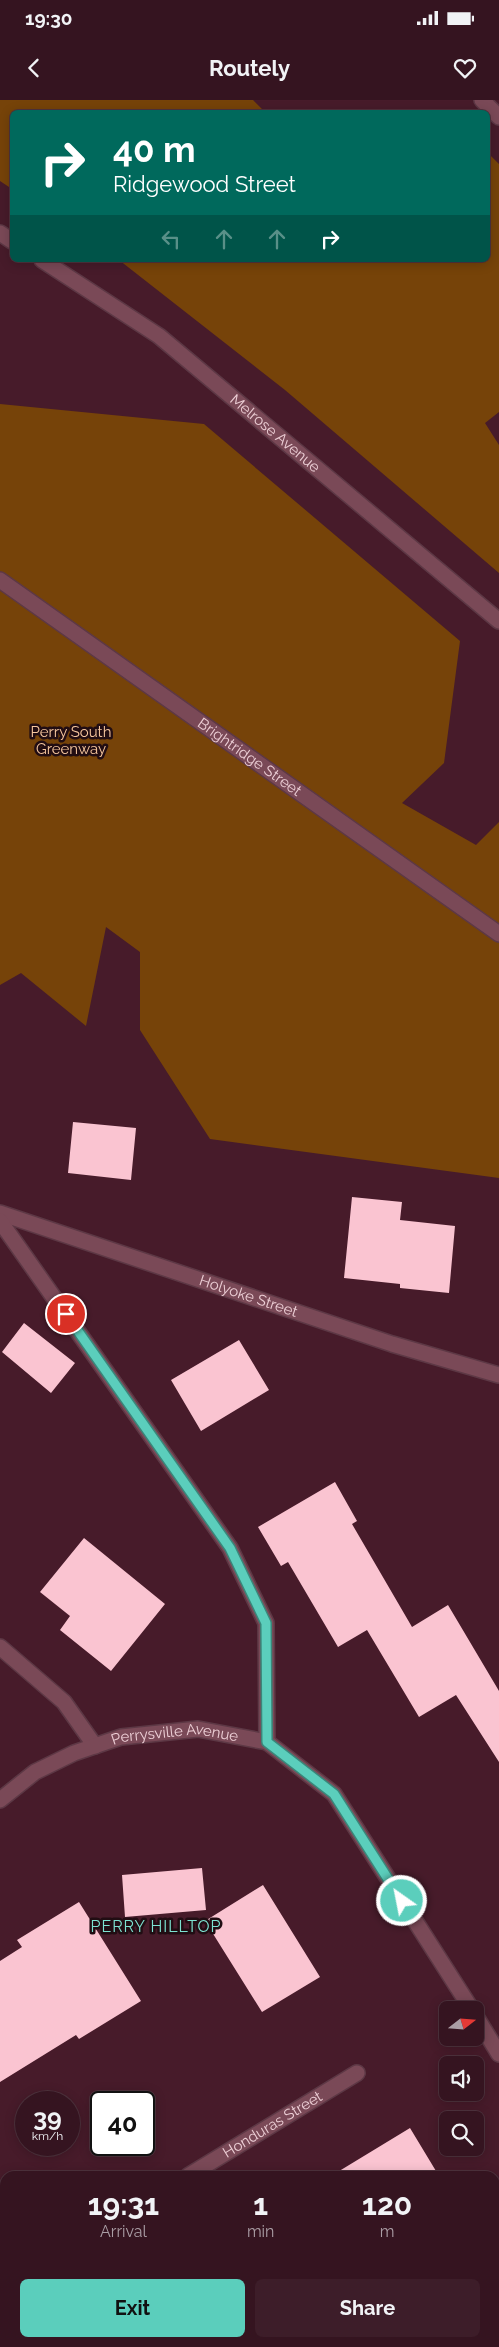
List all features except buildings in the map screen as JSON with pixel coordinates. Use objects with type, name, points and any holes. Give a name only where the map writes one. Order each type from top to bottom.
[{"type":"street","points":[[482,100],[499,117]]},
{"type":"street","name":"Melrose Avenue","points":[[45,262],[159,336],[499,621]]},
{"type":"street","name":"Brightridge Street","points":[[0,580],[499,934]]},
{"type":"street","name":"Holyoke Street","points":[[0,1213],[392,1344],[499,1375]]},
{"type":"street","points":[[0,1220],[230,1548],[266,1623],[267,1742]]},
{"type":"street","points":[[0,1647],[64,1702],[95,1746]]},
{"type":"street","name":"Perrysville Avenue","points":[[0,1800],[35,1772],[74,1753],[121,1738],[198,1729],[267,1742],[334,1794],[466,2001]]},
{"type":"street","points":[[484,2030],[499,2054]]},
{"type":"street","name":"Honduras Street","points":[[201,2171],[357,2073]]},
{"type":"green space","points":[[0,100],[253,100],[263,110],[10,110],[10,188],[0,181]]},
{"type":"green space","points":[[490,155],[499,164],[499,412],[485,423],[499,445],[499,573],[285,390],[122,262],[490,262]]},
{"type":"green space","name":"Perry South Greenway","points":[[0,404],[204,424],[460,641],[444,763],[402,803],[476,845],[499,822],[499,1178],[210,1139],[140,1030],[140,952],[106,927],[86,1026],[21,973],[0,985]]},
{"type":"district","name":"PERRY HILLTOP","points":[[156,1926]]},
{"type":"route","points":[[66,1314],[230,1548],[266,1623],[267,1742],[334,1794],[402,1901]]}]
